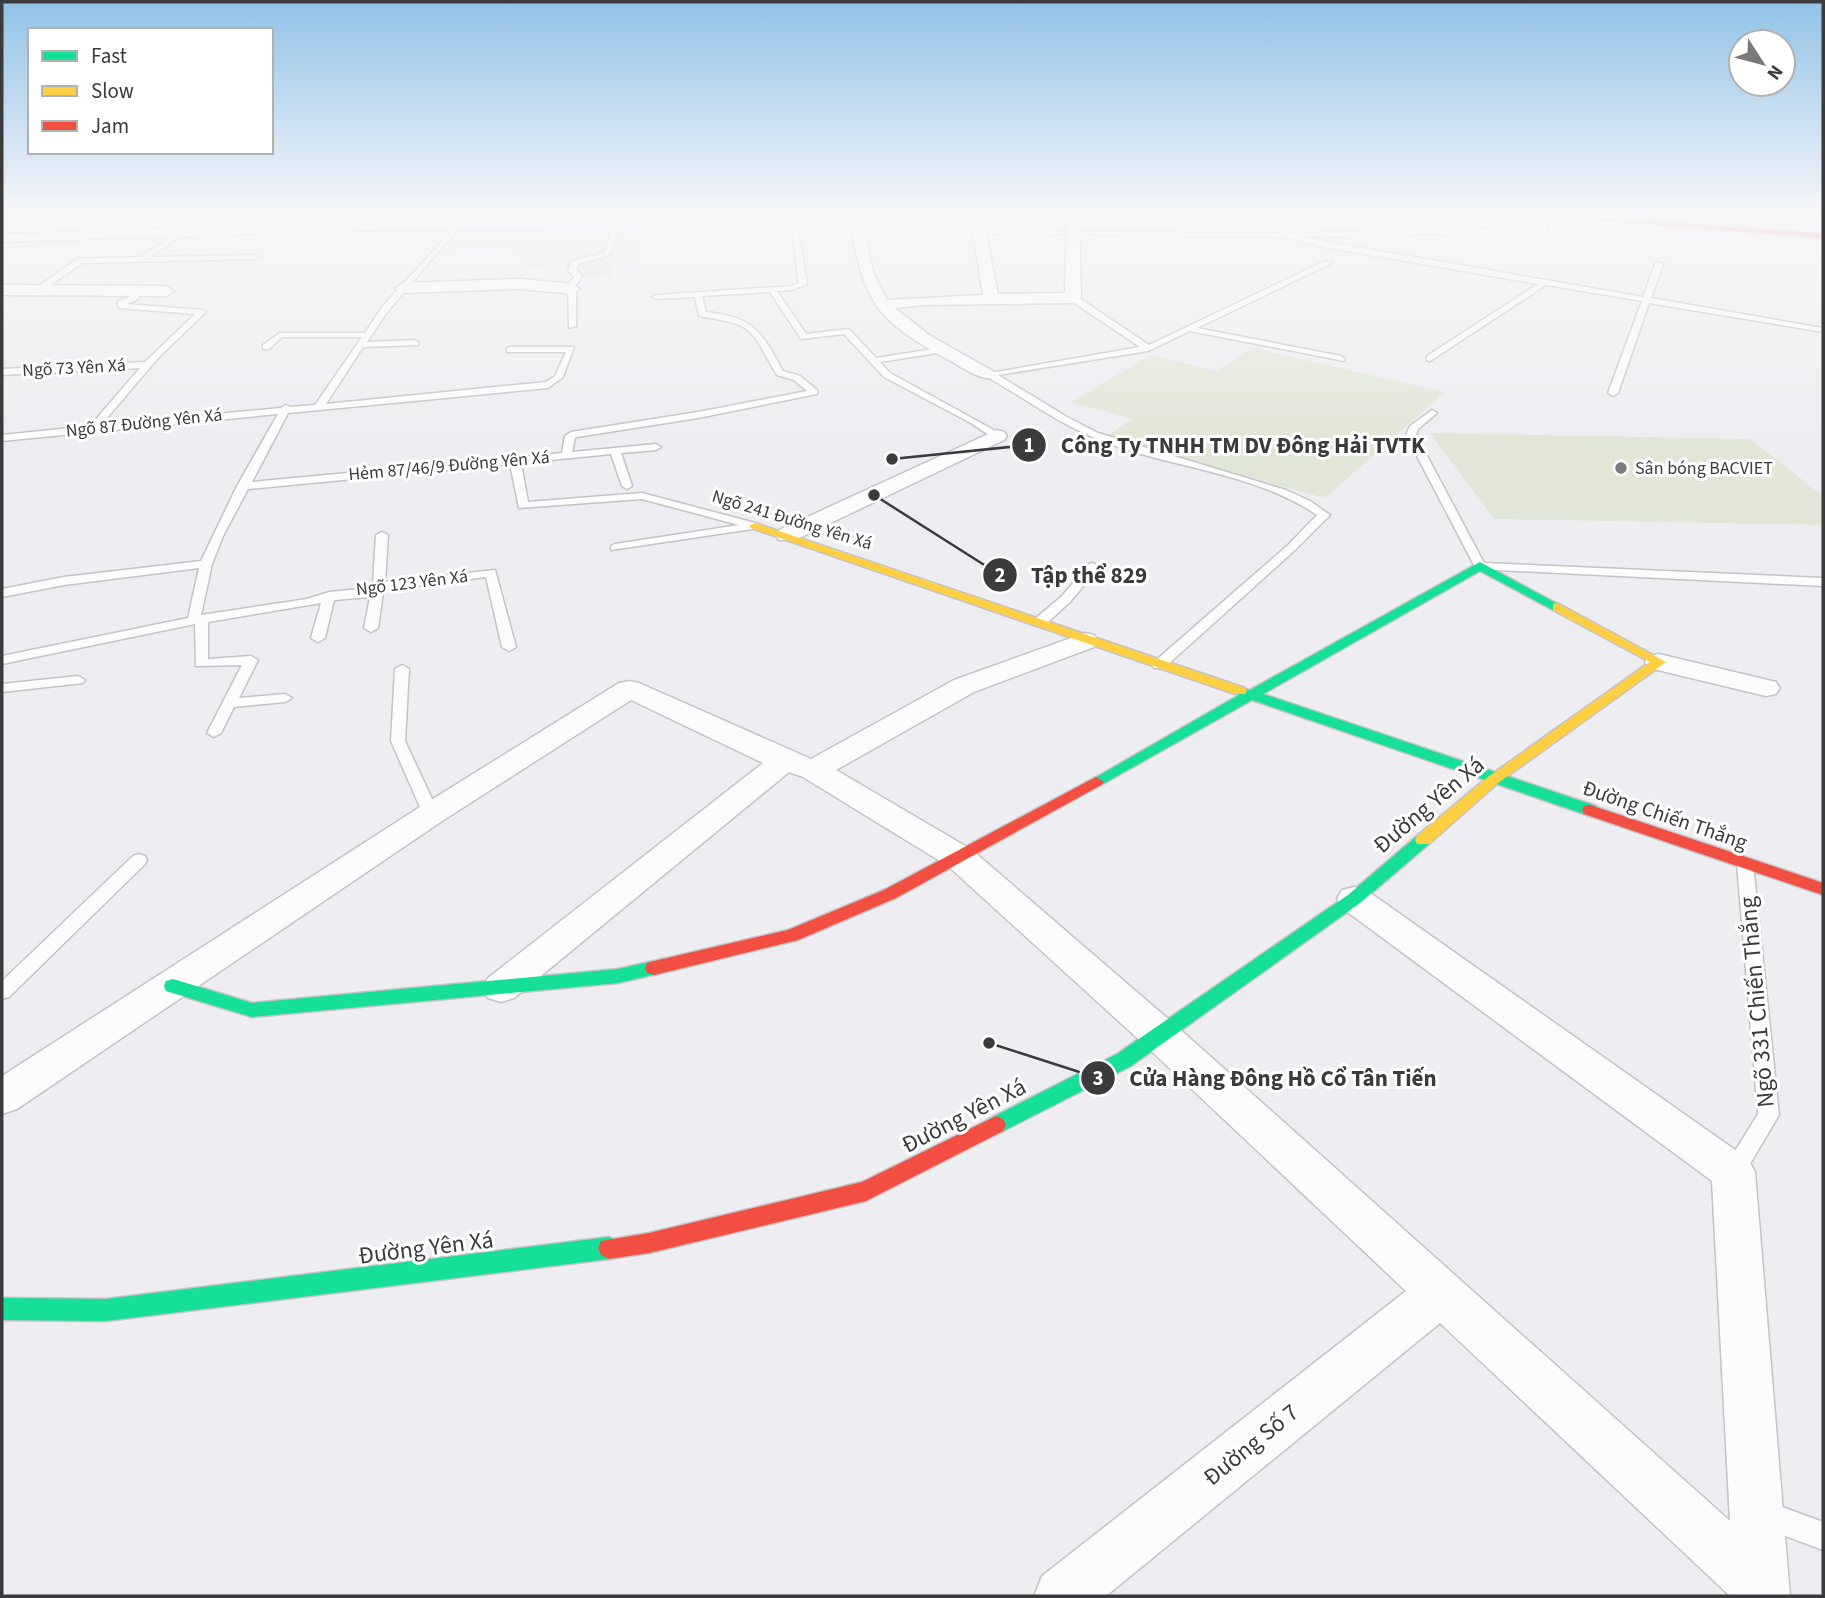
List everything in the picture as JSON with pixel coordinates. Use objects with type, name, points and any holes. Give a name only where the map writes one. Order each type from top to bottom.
[{"type":"street","points":[[568,289],[572,289]]},
{"type":"street","points":[[872,289],[882,305],[943,349],[989,374]]},
{"type":"street","points":[[988,289],[990,298]]},
{"type":"street","points":[[882,305],[990,298],[1073,298],[1073,289]]},
{"type":"street","points":[[2,290],[166,291]]},
{"type":"street","points":[[787,535],[997,436]]},
{"type":"street","name":"Ngõ 241 Đường Yên Xá","points":[[755,526],[1253,695]]},
{"type":"street","points":[[173,986],[252,1010],[618,976],[792,935],[890,894],[960,858],[1480,566],[1659,662],[1766,688]]},
{"type":"street","points":[[501,988],[799,765],[964,686],[1085,640]]},
{"type":"street","name":"Đường Yên Xá","points":[[2,1309],[106,1310],[622,1247],[866,1192],[1125,1060],[1354,899],[1493,779],[1659,662]]},
{"type":"street","points":[[2,1097],[430,814],[629,689],[799,765],[960,858],[1160,1035],[1761,1592]]},
{"type":"street","name":"Đường Chiến Thắng","points":[[1253,695],[1493,779],[1823,889]]},
{"type":"street","points":[[1354,899],[1733,1172],[1761,1592]]},
{"type":"street","name":"Đường Số 7","points":[[1062,1596],[1440,1293]]},
{"type":"lane","points":[[320,405],[366,335],[403,289]]},
{"type":"lane","points":[[572,289],[572,326]]},
{"type":"lane","points":[[656,297],[772,289],[804,337],[846,331],[887,375],[997,436]]},
{"type":"lane","points":[[989,374],[1148,348],[1275,289]]},
{"type":"lane","points":[[1430,358],[1536,289]]},
{"type":"lane","points":[[1577,289],[1823,330]]},
{"type":"lane","points":[[1613,393],[1652,289]]},
{"type":"lane","points":[[94,428],[147,365],[202,312],[120,304],[134,298],[138,292]]},
{"type":"lane","points":[[566,456],[570,436],[575,434],[698,415],[814,392],[797,378],[780,373],[752,325],[733,316],[702,314],[698,294]]},
{"type":"lane","points":[[1073,298],[1148,348]]},
{"type":"lane","points":[[1191,329],[1341,359]]},
{"type":"lane","points":[[266,347],[280,335],[366,335]]},
{"type":"lane","points":[[361,345],[415,343]]},
{"type":"lane","name":"Ngõ 87 Đường Yên Xá","points":[[2,438],[286,408],[548,385],[559,377],[570,349],[510,349]]},
{"type":"lane","points":[[873,361],[943,349]]},
{"type":"lane","name":"Ngõ 73 Yên Xá","points":[[2,372],[147,365]]},
{"type":"lane","points":[[989,374],[1086,432],[1272,489],[1312,504],[1324,515],[1291,548],[1159,665]]},
{"type":"lane","points":[[194,619],[206,564],[242,486],[286,408]]},
{"type":"lane","points":[[1432,413],[1413,428],[1411,435],[1480,566],[1823,582]]},
{"type":"lane","name":"Hẻm 87/46/9 Đường Yên Xá","points":[[242,486],[656,447]]},
{"type":"lane","points":[[615,451],[627,486]]},
{"type":"lane","name":"Ngõ 241 Đường Yên Xá","points":[[515,461],[523,506],[642,496],[755,526]]},
{"type":"lane","points":[[642,496],[667,490]]},
{"type":"lane","points":[[615,548],[755,526]]},
{"type":"lane","points":[[379,585],[382,535]]},
{"type":"lane","points":[[2,593],[64,580],[206,564]]},
{"type":"lane","points":[[1040,622],[1066,599],[1093,567]]},
{"type":"lane","name":"Ngõ 123 Yên Xá","points":[[336,594],[379,585],[491,573],[509,647]]},
{"type":"lane","points":[[2,670],[6,659],[194,619],[306,603],[336,594],[377,593],[371,628]]},
{"type":"lane","points":[[318,638],[336,594]]},
{"type":"lane","points":[[194,619],[202,620],[201,663],[251,660],[214,733]]},
{"type":"lane","points":[[402,669],[398,741],[430,814]]},
{"type":"lane","points":[[2,688],[78,680]]},
{"type":"lane","points":[[229,703],[285,698]]},
{"type":"lane","points":[[2,992],[139,860]]},
{"type":"lane","name":"Ngõ 331 Chiến Thắng","points":[[1733,1172],[1769,1115],[1745,864]]},
{"type":"lane","points":[[1756,1511],[1823,1536]]},
{"type":"green space","points":[[1252,348],[1445,392],[1325,498],[1104,438],[1133,419],[1071,402],[1151,355],[1216,371]]},
{"type":"green space","name":"Sân bóng BACVIET","points":[[1430,433],[1750,439],[1823,496],[1823,525],[1494,519]]},
{"type":"traffic: fast","points":[[1096,782],[1480,566],[1557,607]]},
{"type":"traffic: fast","points":[[1240,691],[1590,810]]},
{"type":"traffic: fast","points":[[996,1125],[1124,1060],[1354,899],[1423,840]]},
{"type":"traffic: fast","points":[[173,986],[252,1010],[618,976],[654,968]]},
{"type":"traffic: fast","points":[[2,1309],[106,1310],[609,1248]]},
{"type":"traffic: slow","points":[[755,526],[1240,691]]},
{"type":"traffic: slow","points":[[1423,840],[1493,780],[1659,662],[1557,607]]},
{"type":"traffic: jam","points":[[654,968],[792,935],[890,894],[1096,782]]},
{"type":"traffic: jam","points":[[1590,810],[1823,889]]},
{"type":"traffic: jam","points":[[609,1248],[649,1243],[866,1191],[996,1125]]},
{"type":"place","name":"Công Ty TNHH TM DV Đông Hải TVTK","points":[[892,459]]},
{"type":"place","name":"Sân bóng BACVIET","points":[[1621,468]]},
{"type":"place","name":"Tập thể 829","points":[[874,495]]},
{"type":"place","name":"Cửa Hàng Đông Hồ Cổ Tân Tiến","points":[[989,1043]]}]
